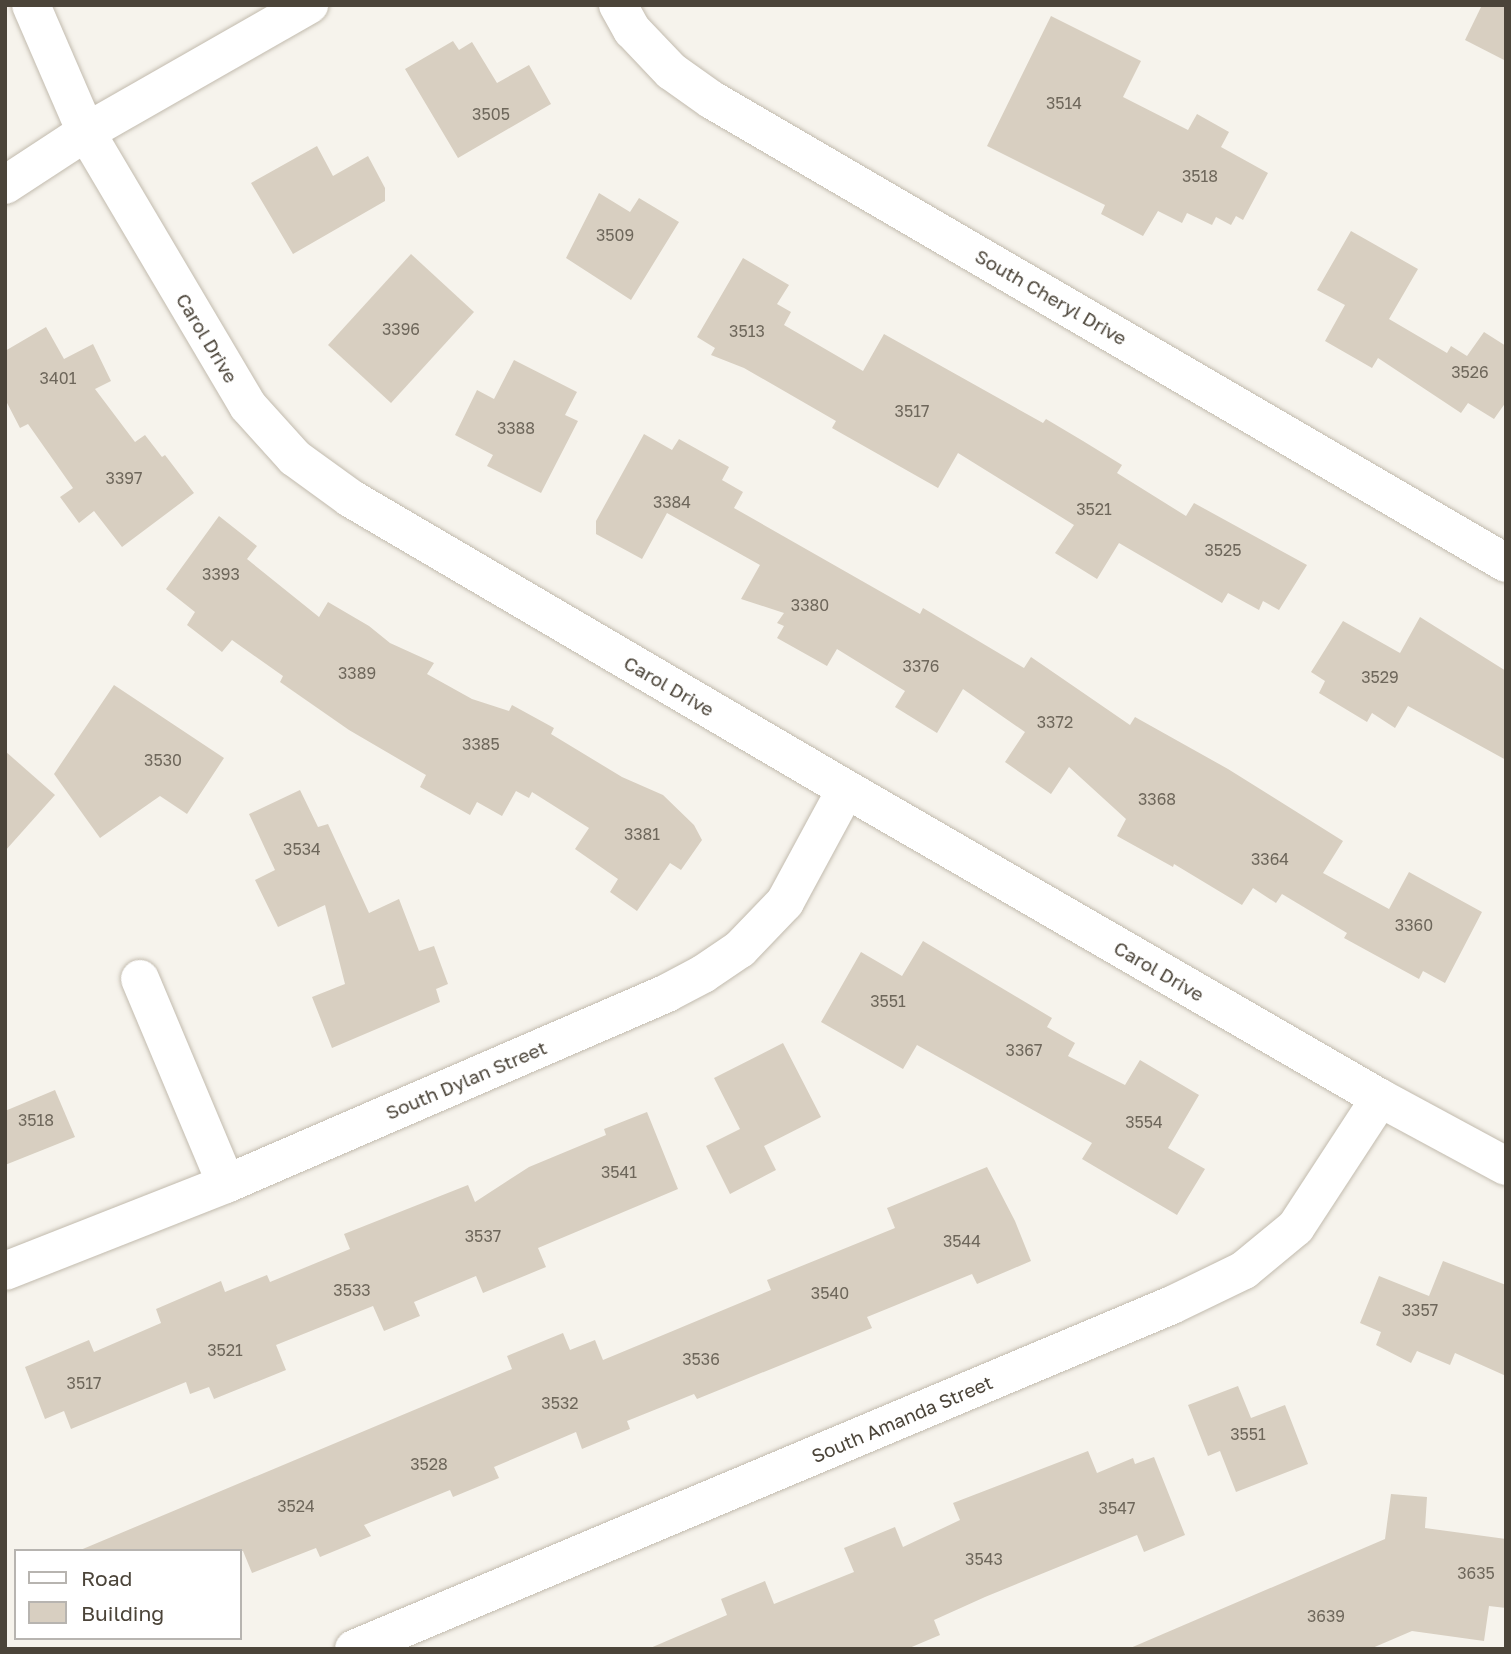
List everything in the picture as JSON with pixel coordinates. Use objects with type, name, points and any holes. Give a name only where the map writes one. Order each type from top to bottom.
[{"type":"street","name":"Carol Drive","points":[[31,5],[86,132],[248,406],[295,458],[350,498],[846,789],[1380,1098],[1506,1166]]},
{"type":"street","points":[[5,185],[86,132],[309,5]]},
{"type":"street","name":"South Cheryl Drive","points":[[618,5],[632,30],[671,71],[712,100],[1506,563]]},
{"type":"street","name":"South Dylan Street","points":[[5,1271],[226,1184],[667,993],[703,974],[740,949],[785,902],[846,789]]},
{"type":"street","points":[[140,979],[226,1184]]},
{"type":"street","name":"South Amanda Street","points":[[354,1649],[1172,1305],[1244,1270],[1296,1227],[1380,1098]]},
{"type":"building","points":[[1482,5],[1506,5],[1506,61],[1465,40]]},
{"type":"building","points":[[1051,16],[1141,61],[1123,97],[1188,130],[1197,114],[1229,132],[1221,147],[1268,173],[1243,220],[1236,216],[1231,225],[1216,217],[1212,225],[1187,213],[1182,223],[1158,211],[1143,236],[1101,214],[1105,205],[987,146]]},
{"type":"building","points":[[453,41],[459,50],[472,42],[497,83],[529,65],[551,104],[458,158],[405,69]]},
{"type":"building","points":[[317,146],[333,176],[368,156],[385,188],[385,201],[293,254],[251,183]]},
{"type":"building","points":[[599,193],[630,212],[639,198],[679,222],[631,300],[566,258]]},
{"type":"building","points":[[1351,231],[1418,269],[1389,319],[1447,353],[1451,346],[1467,356],[1484,332],[1506,346],[1506,402],[1494,419],[1468,403],[1461,413],[1378,358],[1372,368],[1325,341],[1345,305],[1317,290]]},
{"type":"building","points":[[411,254],[474,312],[391,403],[328,345]]},
{"type":"building","points":[[743,258],[789,285],[777,304],[791,312],[784,325],[863,371],[884,334],[1043,423],[1046,419],[1083,441],[1122,465],[1117,473],[1186,516],[1194,503],[1307,565],[1279,610],[1263,601],[1259,610],[1228,593],[1222,603],[1119,543],[1097,579],[1055,553],[1074,525],[958,453],[938,488],[832,428],[836,421],[744,368],[711,355],[715,348],[697,337]]},
{"type":"building","points":[[46,327],[64,359],[93,344],[111,381],[95,389],[135,442],[145,435],[162,457],[165,455],[194,493],[122,547],[94,511],[79,523],[60,497],[73,488],[28,424],[20,428],[5,399],[5,351]]},
{"type":"building","points":[[514,360],[577,392],[565,415],[578,421],[541,493],[487,466],[493,455],[455,435],[477,390],[494,399]]},
{"type":"building","points":[[644,434],[672,450],[679,439],[729,467],[722,480],[743,492],[734,508],[920,614],[923,608],[1024,668],[1031,657],[1130,725],[1135,717],[1228,769],[1343,841],[1323,873],[1389,909],[1409,872],[1482,912],[1445,983],[1423,971],[1419,979],[1344,938],[1347,933],[1282,894],[1276,903],[1253,888],[1242,905],[1174,864],[1173,867],[1117,836],[1126,819],[1069,767],[1051,794],[1005,762],[1025,732],[963,689],[937,733],[895,707],[905,691],[837,649],[827,666],[777,638],[784,626],[777,623],[784,613],[741,599],[760,565],[667,513],[642,559],[596,534],[596,521]]},
{"type":"building","points":[[219,516],[257,546],[247,559],[319,617],[328,602],[369,626],[390,643],[434,663],[427,674],[472,699],[509,711],[512,705],[554,728],[551,734],[622,777],[663,795],[694,825],[702,840],[681,870],[670,863],[637,911],[610,892],[618,879],[575,849],[589,828],[532,792],[529,798],[516,791],[502,816],[477,802],[470,815],[420,787],[426,775],[349,730],[280,682],[283,676],[232,640],[222,652],[187,625],[195,612],[166,589]]},
{"type":"building","points":[[1420,617],[1506,671],[1506,760],[1408,706],[1395,728],[1372,713],[1367,722],[1319,693],[1325,681],[1311,672],[1343,621],[1400,653]]},
{"type":"building","points":[[114,685],[224,758],[187,814],[160,796],[100,838],[54,774]]},
{"type":"building","points":[[5,751],[55,795],[5,851]]},
{"type":"building","points":[[300,790],[318,827],[328,824],[369,913],[399,899],[419,951],[434,946],[448,984],[436,989],[440,1002],[332,1048],[312,997],[345,984],[325,905],[278,927],[255,880],[275,870],[249,814]]},
{"type":"building","points":[[923,941],[1052,1018],[1047,1027],[1075,1043],[1068,1056],[1125,1085],[1140,1060],[1199,1095],[1168,1148],[1205,1169],[1177,1215],[1082,1159],[1092,1143],[917,1045],[903,1069],[821,1022],[861,952],[902,976]]},
{"type":"building","points":[[783,1043],[821,1117],[764,1146],[776,1170],[730,1194],[706,1146],[740,1129],[714,1078]]},
{"type":"building","points":[[55,1090],[75,1137],[5,1165],[5,1111]]},
{"type":"building","points":[[647,1112],[678,1189],[538,1248],[546,1267],[483,1293],[476,1276],[414,1302],[420,1316],[384,1331],[373,1306],[276,1345],[286,1370],[214,1399],[209,1387],[190,1394],[186,1382],[71,1429],[64,1411],[45,1419],[25,1367],[89,1340],[94,1352],[161,1323],[156,1309],[221,1281],[225,1292],[267,1275],[270,1282],[350,1249],[344,1234],[468,1185],[475,1202],[529,1167],[606,1135],[604,1129]]},
{"type":"building","points":[[987,1167],[1015,1221],[1031,1261],[977,1284],[972,1274],[867,1317],[872,1328],[697,1399],[694,1394],[627,1421],[630,1429],[582,1449],[576,1432],[494,1467],[499,1478],[453,1497],[450,1490],[364,1525],[371,1536],[320,1557],[316,1548],[252,1573],[242,1549],[83,1549],[512,1369],[507,1356],[563,1333],[570,1350],[595,1340],[603,1360],[771,1290],[767,1280],[895,1228],[887,1208]]},
{"type":"building","points":[[1443,1261],[1506,1285],[1506,1376],[1455,1353],[1450,1365],[1417,1351],[1411,1363],[1376,1345],[1381,1332],[1360,1323],[1379,1276],[1429,1296]]},
{"type":"building","points":[[1238,1386],[1251,1418],[1285,1405],[1308,1464],[1236,1492],[1220,1451],[1208,1456],[1188,1405]]},
{"type":"building","points":[[1088,1451],[1097,1473],[1133,1458],[1135,1464],[1154,1457],[1185,1535],[1144,1552],[1137,1535],[985,1597],[934,1620],[940,1635],[907,1649],[648,1649],[727,1615],[721,1599],[765,1581],[774,1604],[854,1572],[844,1548],[895,1527],[903,1547],[960,1520],[953,1503]]},
{"type":"building","points":[[1391,1494],[1427,1497],[1425,1528],[1506,1539],[1506,1608],[1489,1606],[1484,1641],[1412,1631],[1370,1649],[1128,1649],[1385,1539]]}]
